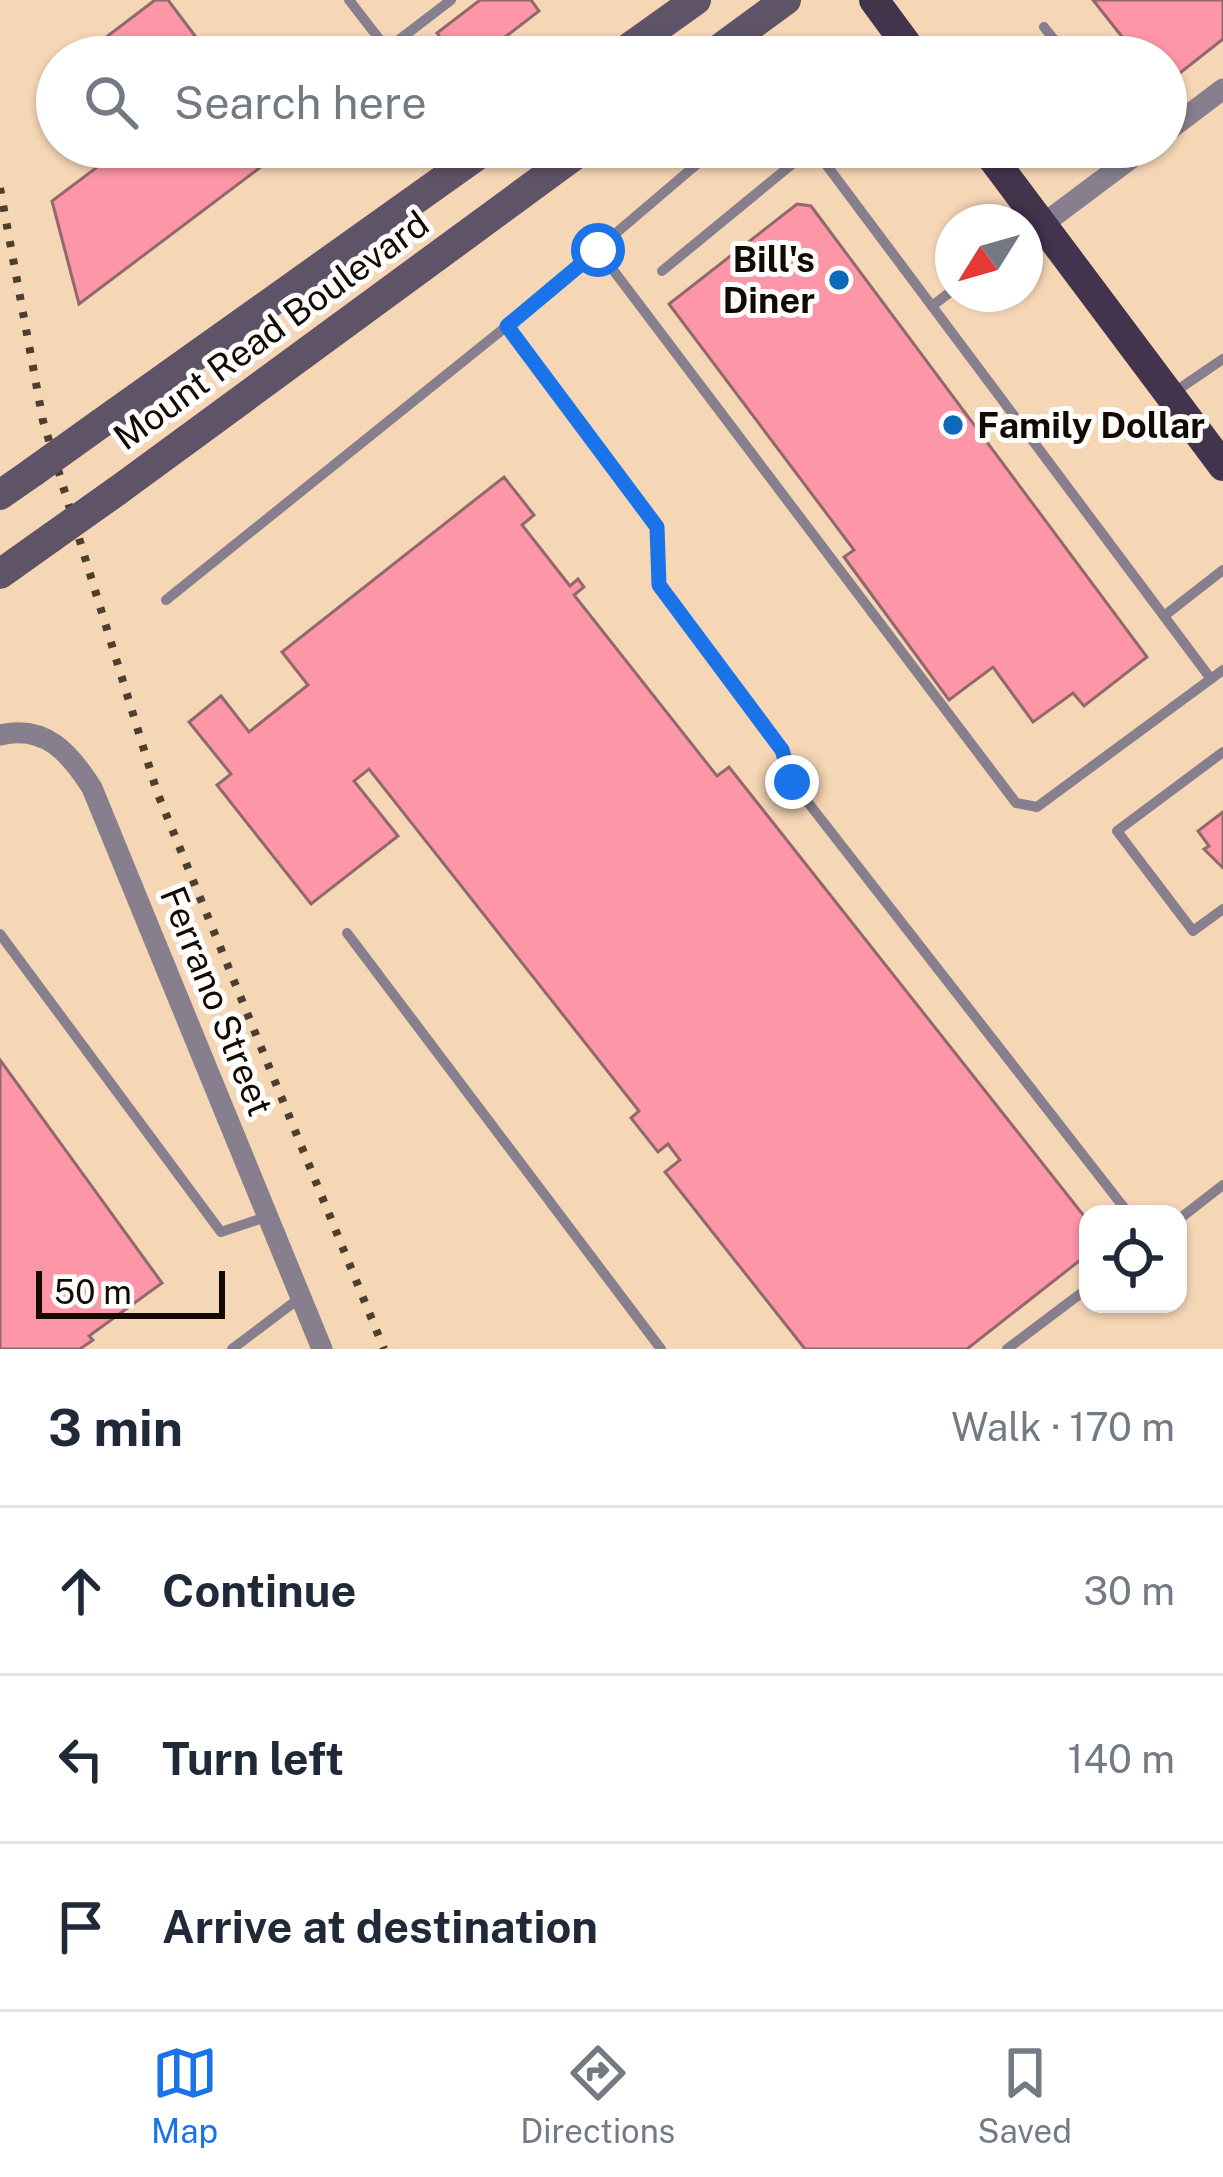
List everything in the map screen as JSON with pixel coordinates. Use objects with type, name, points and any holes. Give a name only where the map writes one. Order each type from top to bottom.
[{"type":"main road","points":[[645,36],[696,0]]},
{"type":"main road","points":[[737,36],[786,0]]},
{"type":"main road","points":[[874,0],[901,36]]},
{"type":"main road","name":"Mount Read Boulevard","points":[[0,495],[460,168]]},
{"type":"main road","name":"Mount Read Boulevard","points":[[0,574],[557,168]]},
{"type":"main road","points":[[996,168],[1018,204]]},
{"type":"main road","points":[[1043,242],[1223,466]]},
{"type":"street","points":[[1187,116],[1223,89]]},
{"type":"street","points":[[1043,224],[1116,168]]},
{"type":"street","name":"Ferrano Street","points":[[0,734],[40,735],[70,754],[92,788],[322,1349]]},
{"type":"lane","points":[[404,36],[451,0]]},
{"type":"lane","points":[[354,2],[378,36]]},
{"type":"lane","points":[[1044,27],[1051,36]]},
{"type":"lane","points":[[166,600],[507,326],[694,168]]},
{"type":"lane","points":[[662,271],[787,168]]},
{"type":"lane","points":[[829,168],[1211,679]]},
{"type":"lane","points":[[598,250],[1016,803],[1037,807],[1223,670]]},
{"type":"lane","points":[[507,326],[657,527],[659,585],[782,750],[792,782],[1122,1205]]},
{"type":"lane","points":[[1170,395],[1223,360]]},
{"type":"lane","points":[[1164,616],[1223,570]]},
{"type":"lane","points":[[1223,752],[1117,831],[1193,931],[1223,909]]},
{"type":"lane","points":[[347,932],[661,1349]]},
{"type":"lane","points":[[0,934],[221,1232],[268,1216]]},
{"type":"lane","points":[[1187,1213],[1223,1185]]},
{"type":"lane","points":[[1007,1349],[1079,1295]]},
{"type":"lane","points":[[232,1349],[301,1297]]},
{"type":"building","points":[[155,0],[168,0],[195,36],[108,36]]},
{"type":"building","points":[[480,0],[531,0],[539,11],[506,36],[437,33]]},
{"type":"building","points":[[1093,0],[1223,0],[1223,39],[1187,67],[1187,36],[1121,36]]},
{"type":"building","points":[[96,168],[259,168],[79,304],[52,201]]},
{"type":"building","points":[[797,204],[811,206],[1147,657],[1084,706],[1073,693],[1033,722],[993,667],[949,700],[844,557],[854,550],[669,304]]},
{"type":"building","points":[[504,477],[534,515],[522,525],[570,586],[578,579],[584,587],[574,595],[717,776],[729,767],[1079,1210],[1079,1261],[967,1349],[805,1349],[665,1172],[680,1160],[668,1144],[658,1152],[631,1118],[639,1111],[369,769],[354,781],[398,836],[311,904],[217,785],[231,774],[189,722],[221,696],[249,732],[308,685],[282,652]]},
{"type":"building","points":[[1223,812],[1223,868],[1204,849],[1209,846],[1198,831]]},
{"type":"building","points":[[0,1060],[162,1283],[89,1336],[93,1340],[80,1349],[0,1349]]},
{"type":"railway","points":[[0,188],[43,421],[157,792],[384,1349]]},
{"type":"place","name":"Bill's Diner","points":[[839,280]]},
{"type":"place","name":"Family Dollar","points":[[953,425]]},
{"type":"route","points":[[598,250],[507,326],[657,527],[659,585],[782,750],[792,782]]}]
